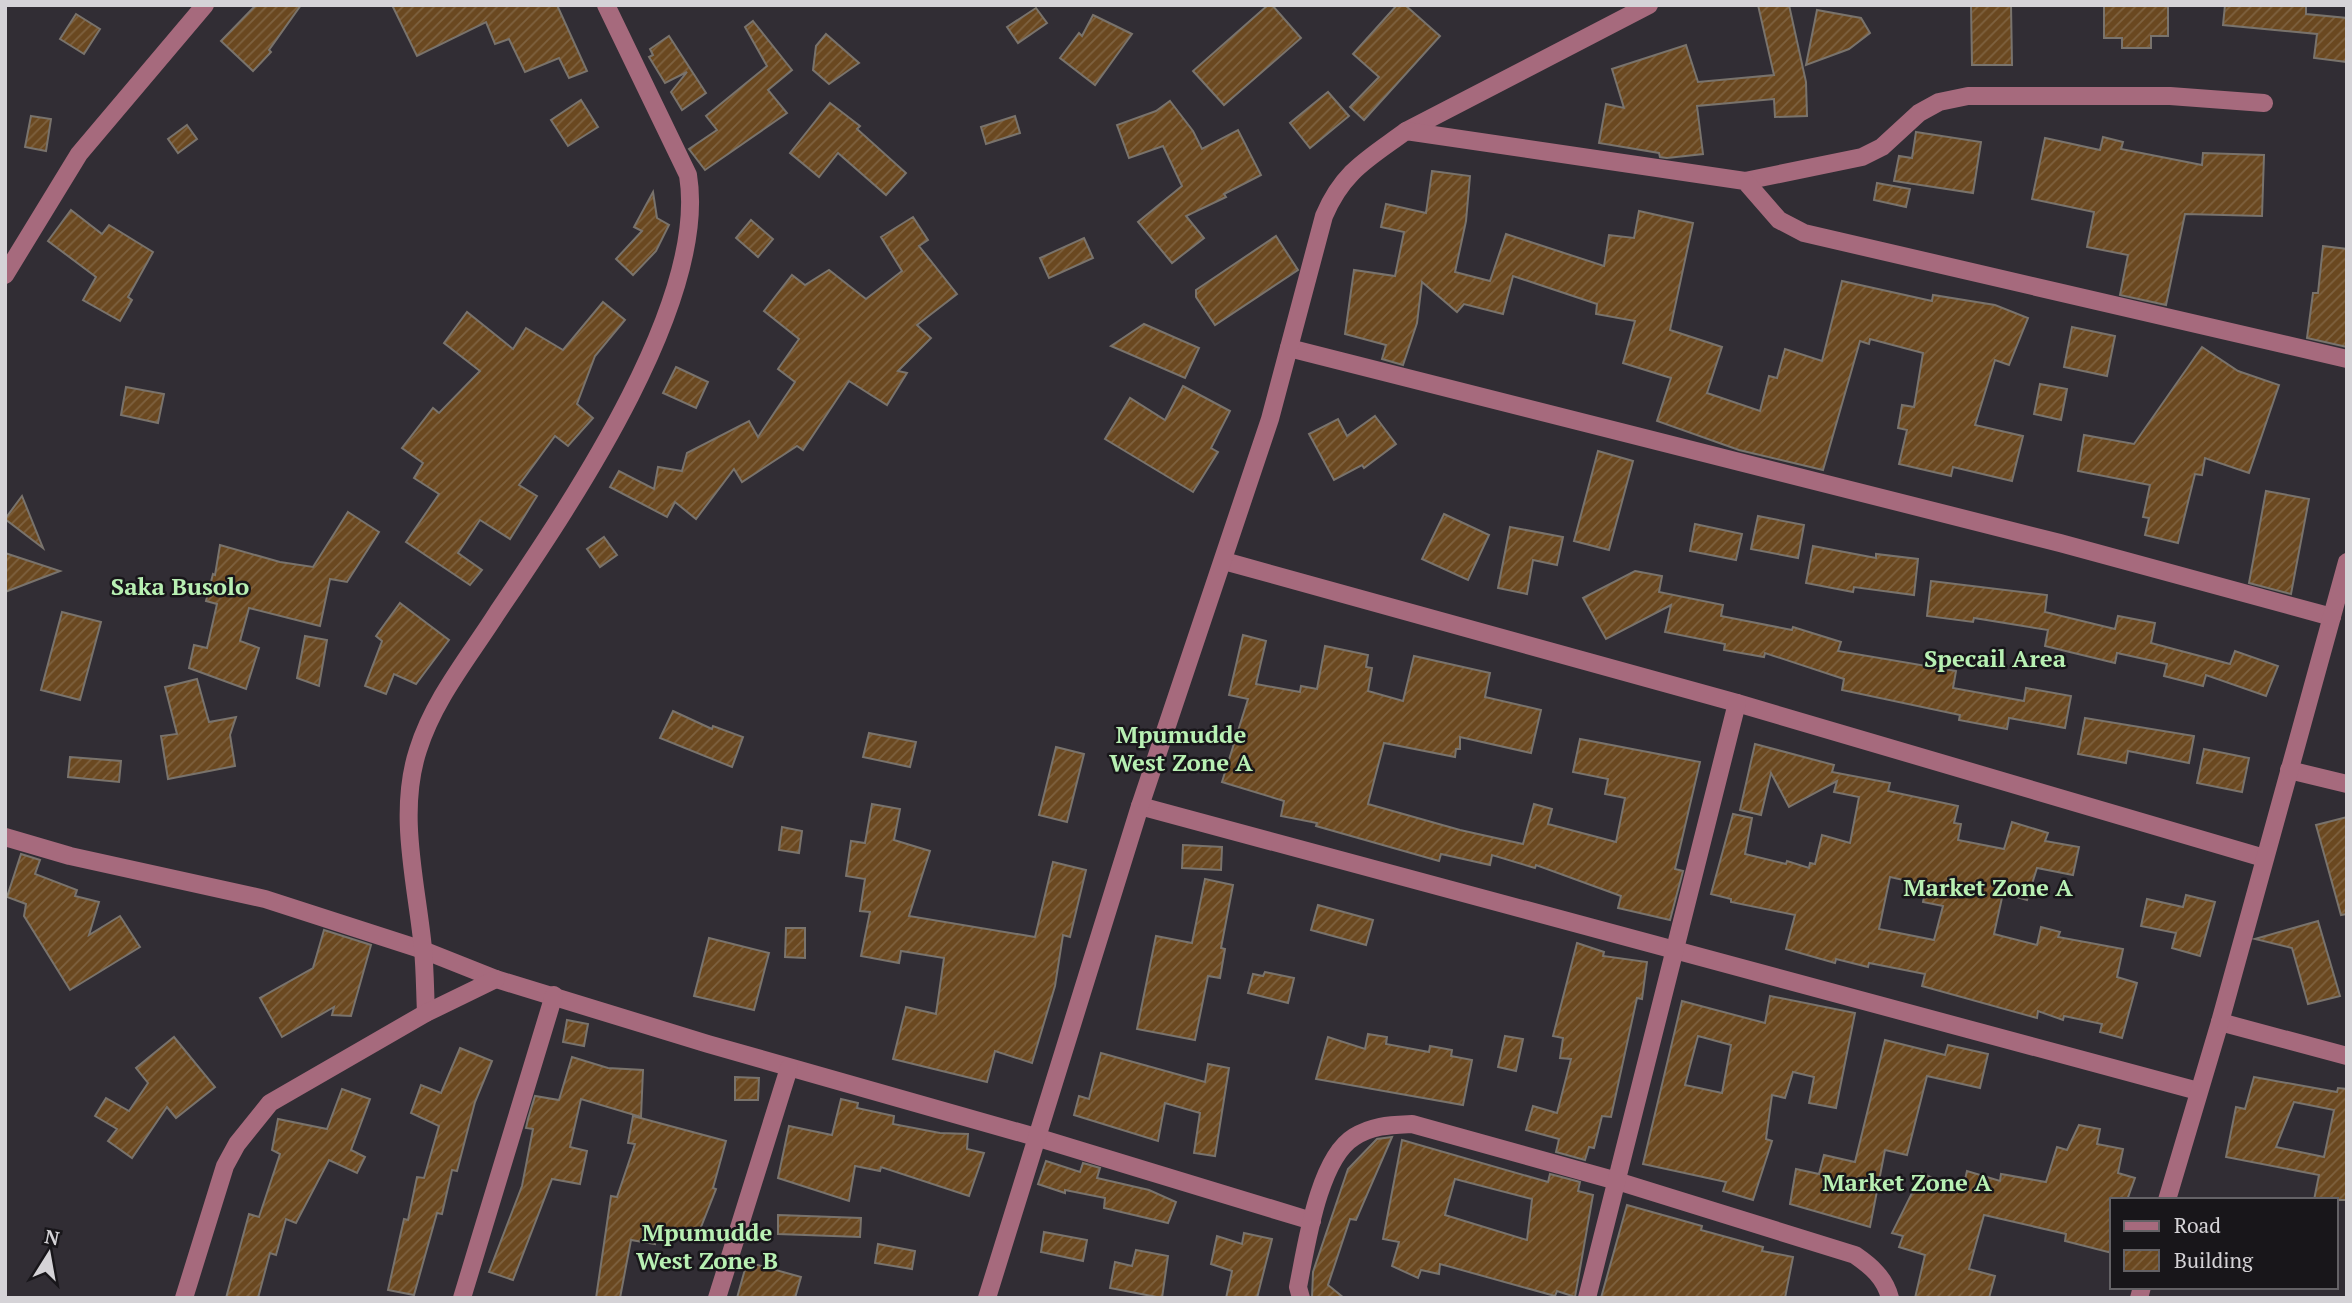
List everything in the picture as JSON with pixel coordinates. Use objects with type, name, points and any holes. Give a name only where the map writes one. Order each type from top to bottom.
[{"type":"street","points":[[5,275],[79,154],[205,5]]},
{"type":"street","points":[[426,1013],[423,950],[409,841],[417,751],[435,707],[586,479],[665,316],[689,241],[692,202],[688,175],[606,5]]},
{"type":"street","points":[[987,1298],[1039,1138],[1140,806],[1270,419],[1324,216],[1335,191],[1353,170],[1406,131],[1649,5]]},
{"type":"street","points":[[1406,131],[1745,181],[1862,157],[1882,147],[1919,113],[1939,102],[1968,96],[2170,96],[2264,103]]},
{"type":"street","points":[[1745,181],[1779,220],[1804,233],[2347,359]]},
{"type":"street","points":[[1289,348],[2047,540],[2332,617]]},
{"type":"street","points":[[1224,561],[1737,703],[2264,858]]},
{"type":"street","points":[[2168,1198],[2220,1022],[2347,562]]},
{"type":"street","points":[[1587,1298],[1737,703]]},
{"type":"street","points":[[2289,770],[2347,784]]},
{"type":"street","points":[[1140,806],[2198,1091]]},
{"type":"street","points":[[5,837],[70,856],[265,899],[423,950],[496,979],[1312,1221]]},
{"type":"street","points":[[184,1298],[225,1166],[252,1124],[270,1103],[426,1013],[496,979]]},
{"type":"street","points":[[462,1298],[554,995]]},
{"type":"street","points":[[2220,1022],[2347,1056]]},
{"type":"street","points":[[717,1298],[789,1068]]},
{"type":"street","points":[[1301,1298],[1298,1287],[1312,1221],[1333,1159],[1352,1138],[1378,1125],[1412,1124],[1617,1181],[1855,1255],[1874,1268],[1888,1289],[1890,1298]]},
{"type":"building","points":[[256,5],[301,5],[269,50],[271,52],[253,71],[221,41]]},
{"type":"building","points":[[392,5],[557,5],[587,71],[569,78],[559,58],[525,72],[509,39],[495,44],[486,22],[417,56]]},
{"type":"building","points":[[1268,5],[1272,5],[1301,38],[1224,105],[1193,71]]},
{"type":"building","points":[[1397,5],[1405,5],[1440,36],[1364,120],[1350,107],[1379,77],[1353,54]]},
{"type":"building","points":[[1758,5],[1789,5],[1806,82],[1807,116],[1775,117],[1774,99],[1697,106],[1703,154],[1667,158],[1660,157],[1659,153],[1599,143],[1606,104],[1624,108],[1612,69],[1686,45],[1698,82],[1774,75]]},
{"type":"building","points":[[1971,5],[2011,5],[2012,65],[1972,65]]},
{"type":"building","points":[[2104,5],[2168,5],[2168,36],[2151,36],[2151,48],[2122,48],[2122,38],[2104,38]]},
{"type":"building","points":[[2225,5],[2306,5],[2306,14],[2347,18],[2347,62],[2314,58],[2317,34],[2223,25]]},
{"type":"building","points":[[1036,8],[1047,23],[1018,43],[1007,27]]},
{"type":"building","points":[[1817,10],[1861,18],[1870,33],[1849,49],[1806,65]]},
{"type":"building","points":[[76,14],[100,29],[84,54],[60,39]]},
{"type":"building","points":[[1093,15],[1132,34],[1095,85],[1060,58],[1079,33],[1082,36]]},
{"type":"building","points":[[753,21],[792,70],[768,90],[787,113],[705,170],[689,149],[717,130],[706,116],[767,66],[745,27]]},
{"type":"building","points":[[826,34],[859,63],[829,84],[813,70],[816,46]]},
{"type":"building","points":[[669,36],[706,93],[682,110],[671,92],[687,72],[665,83],[649,57],[653,55],[650,49]]},
{"type":"building","points":[[1328,92],[1349,116],[1310,148],[1290,123]]},
{"type":"building","points":[[581,100],[598,127],[568,146],[551,120]]},
{"type":"building","points":[[1170,101],[1193,131],[1202,149],[1238,130],[1261,175],[1224,194],[1226,197],[1186,216],[1204,238],[1172,263],[1138,222],[1182,186],[1163,146],[1129,158],[1117,125],[1156,111]]},
{"type":"building","points":[[830,103],[860,126],[857,129],[906,173],[886,195],[838,153],[819,177],[790,153]]},
{"type":"building","points":[[31,116],[51,119],[46,151],[25,147]]},
{"type":"building","points":[[1015,116],[1020,133],[986,144],[981,127]]},
{"type":"building","points":[[187,125],[197,139],[178,153],[168,139]]},
{"type":"building","points":[[1916,132],[1981,142],[1973,193],[1894,181],[1899,156],[1912,158]]},
{"type":"building","points":[[2103,137],[2123,142],[2121,149],[2202,165],[2203,153],[2264,155],[2262,216],[2185,214],[2166,305],[2120,295],[2128,255],[2087,247],[2094,212],[2032,199],[2045,138],[2100,150]]},
{"type":"building","points":[[1432,171],[1470,176],[1466,221],[1455,272],[1490,281],[1506,234],[1604,266],[1609,235],[1634,238],[1639,211],[1693,223],[1670,330],[1722,347],[1707,393],[1760,411],[1769,376],[1777,378],[1785,349],[1822,361],[1842,281],[1932,301],[1933,295],[1995,305],[2028,318],[2009,365],[1995,360],[1975,425],[2023,436],[2012,481],[1953,467],[1951,476],[1899,464],[1907,430],[1898,428],[1902,405],[1914,407],[1923,353],[1870,339],[1869,344],[1860,341],[1823,470],[1739,450],[1657,421],[1671,378],[1623,363],[1635,321],[1596,314],[1597,304],[1513,276],[1503,314],[1464,304],[1457,312],[1422,282],[1417,323],[1403,365],[1382,359],[1386,345],[1345,334],[1354,270],[1395,276],[1404,232],[1381,227],[1386,204],[1426,213]]},
{"type":"building","points":[[1877,183],[1910,189],[1906,207],[1874,200]]},
{"type":"building","points":[[653,192],[657,218],[669,225],[656,251],[633,275],[616,259],[642,231],[634,227]]},
{"type":"building","points":[[71,210],[102,234],[109,225],[153,252],[128,297],[132,300],[120,321],[83,300],[96,277],[48,241]]},
{"type":"building","points":[[913,217],[928,240],[919,246],[957,294],[917,325],[931,338],[898,371],[907,373],[887,405],[849,381],[803,450],[797,446],[742,482],[734,469],[696,519],[675,502],[667,517],[610,487],[619,471],[654,489],[658,467],[682,471],[687,453],[749,421],[758,437],[795,382],[778,369],[799,339],[764,311],[792,275],[805,285],[829,270],[866,299],[902,271],[881,237]]},
{"type":"building","points":[[751,220],[773,239],[758,257],[736,238]]},
{"type":"building","points":[[1276,236],[1298,270],[1215,325],[1196,297],[1196,290]]},
{"type":"building","points":[[1084,238],[1093,258],[1049,278],[1040,258]]},
{"type":"building","points":[[2323,246],[2347,249],[2347,347],[2307,338],[2313,293],[2318,293]]},
{"type":"building","points":[[603,302],[625,320],[595,356],[577,404],[593,418],[568,446],[555,436],[519,485],[537,496],[510,539],[480,520],[458,553],[482,570],[470,585],[406,542],[439,494],[414,478],[423,463],[402,448],[433,408],[439,413],[480,371],[444,343],[467,312],[513,349],[526,328],[563,350]]},
{"type":"building","points":[[1144,324],[1199,348],[1185,378],[1111,346]]},
{"type":"building","points":[[2072,327],[2115,336],[2107,376],[2064,367]]},
{"type":"building","points":[[2202,347],[2238,371],[2279,385],[2249,473],[2205,458],[2202,475],[2195,474],[2178,543],[2145,535],[2149,518],[2143,517],[2150,485],[2078,471],[2084,435],[2134,444]]},
{"type":"building","points":[[676,367],[708,382],[696,408],[663,393]]},
{"type":"building","points":[[2040,384],[2067,389],[2061,420],[2034,414]]},
{"type":"building","points":[[1183,386],[1230,411],[1211,448],[1218,452],[1193,492],[1105,439],[1130,398],[1165,420]]},
{"type":"building","points":[[126,387],[164,394],[158,423],[121,415]]},
{"type":"building","points":[[1375,416],[1396,444],[1364,468],[1362,465],[1334,480],[1309,434],[1338,419],[1347,436]]},
{"type":"building","points":[[1598,451],[1633,461],[1609,550],[1574,541]]},
{"type":"building","points":[[2266,491],[2309,499],[2291,594],[2249,583]]},
{"type":"building","points":[[22,496],[43,548],[5,519]]},
{"type":"building","points":[[348,512],[379,532],[347,582],[330,579],[320,626],[249,608],[240,641],[259,648],[246,689],[189,668],[194,645],[207,648],[217,604],[206,601],[213,574],[215,575],[220,545],[280,562],[313,567]]},
{"type":"building","points":[[1444,514],[1489,535],[1468,580],[1422,559]]},
{"type":"building","points":[[1758,516],[1804,525],[1798,558],[1751,549]]},
{"type":"building","points":[[1695,524],[1742,534],[1736,560],[1690,551]]},
{"type":"building","points":[[1510,527],[1563,537],[1557,565],[1533,560],[1527,594],[1498,588]]},
{"type":"building","points":[[604,537],[617,555],[600,567],[587,549]]},
{"type":"building","points":[[1813,546],[1876,558],[1876,554],[1918,559],[1914,595],[1854,587],[1853,592],[1806,583]]},
{"type":"building","points":[[5,553],[60,571],[5,592]]},
{"type":"building","points":[[1635,571],[1662,576],[1659,592],[1723,605],[1721,616],[1792,630],[1793,627],[1841,642],[1838,651],[1956,671],[1953,688],[2024,701],[2026,688],[2071,696],[2065,728],[2009,718],[2007,729],[1959,720],[1960,715],[1842,690],[1844,679],[1765,653],[1764,657],[1724,650],[1725,644],[1665,632],[1671,605],[1606,639],[1583,598]]},
{"type":"building","points":[[1931,581],[2047,595],[2045,612],[2115,629],[2118,616],[2155,623],[2151,643],[2230,664],[2235,651],[2278,666],[2266,696],[2206,675],[2203,686],[2164,676],[2167,664],[2117,653],[2115,663],[2045,646],[2048,630],[1974,618],[1973,622],[1927,616]]},
{"type":"building","points":[[400,603],[449,640],[416,684],[394,674],[386,694],[365,686],[382,641],[376,636]]},
{"type":"building","points":[[62,612],[101,622],[80,700],[41,690]]},
{"type":"building","points":[[1243,635],[1266,641],[1256,684],[1300,692],[1301,686],[1317,689],[1325,646],[1368,655],[1366,667],[1372,668],[1368,691],[1403,701],[1414,656],[1490,673],[1485,697],[1541,710],[1531,753],[1460,737],[1460,749],[1456,749],[1455,757],[1384,743],[1368,804],[1460,830],[1523,844],[1534,804],[1552,809],[1548,824],[1616,842],[1625,798],[1605,794],[1608,779],[1573,772],[1580,739],[1700,762],[1675,869],[1683,871],[1670,920],[1618,908],[1621,896],[1536,865],[1535,868],[1492,855],[1490,865],[1441,854],[1439,861],[1316,826],[1317,823],[1281,816],[1284,801],[1222,782],[1248,699],[1229,695]]},
{"type":"building","points":[[305,636],[327,640],[319,686],[297,678]]},
{"type":"building","points":[[197,679],[209,722],[236,717],[230,735],[235,766],[168,779],[161,736],[177,734],[165,687]]},
{"type":"building","points":[[673,711],[712,729],[713,726],[743,737],[732,767],[660,738]]},
{"type":"building","points":[[2085,718],[2194,736],[2189,763],[2128,751],[2126,763],[2078,754]]},
{"type":"building","points":[[869,733],[916,742],[910,767],[863,757]]},
{"type":"building","points":[[1755,744],[1834,765],[1832,772],[1890,783],[1888,791],[1958,806],[1954,823],[1961,824],[1958,840],[2004,849],[2012,822],[2048,833],[2045,841],[2079,847],[2073,875],[2037,868],[2027,900],[2003,893],[1994,934],[2037,945],[2041,927],[2060,932],[2058,937],[2123,949],[2117,977],[2137,983],[2122,1038],[2100,1032],[2102,1024],[2064,1016],[2063,1020],[2038,1011],[2037,1018],[1922,986],[1925,974],[1869,963],[1868,967],[1836,959],[1835,963],[1786,949],[1795,915],[1731,902],[1731,899],[1711,894],[1733,814],[1752,818],[1745,854],[1786,864],[1787,861],[1809,868],[1810,863],[1815,864],[1822,835],[1850,843],[1859,797],[1834,792],[1837,781],[1789,807],[1771,773],[1761,815],[1740,810]],"holes":[[[1890,877],[1926,885],[1923,902],[1943,906],[1934,940],[1879,929]]]},
{"type":"building","points":[[1056,747],[1084,754],[1067,822],[1039,815]]},
{"type":"building","points":[[2204,749],[2249,758],[2242,792],[2197,783]]},
{"type":"building","points":[[70,757],[121,761],[119,782],[68,777]]},
{"type":"building","points":[[872,804],[900,809],[894,840],[930,851],[909,916],[1035,937],[1053,862],[1086,870],[1070,937],[1063,935],[1055,986],[1032,1063],[995,1051],[987,1082],[893,1059],[906,1007],[936,1014],[944,958],[901,951],[899,963],[861,956],[870,912],[860,911],[865,879],[846,876],[851,841],[865,843]]},
{"type":"building","points":[[2347,817],[2347,914],[2341,915],[2316,825]]},
{"type":"building","points":[[782,827],[802,831],[799,853],[779,850]]},
{"type":"building","points":[[1183,845],[1222,847],[1221,870],[1182,868]]},
{"type":"building","points":[[21,854],[40,860],[35,874],[77,890],[75,896],[99,902],[89,935],[120,916],[140,947],[70,990],[24,916],[26,904],[7,897]]},
{"type":"building","points":[[1205,879],[1233,885],[1221,948],[1225,949],[1220,978],[1208,976],[1195,1040],[1137,1029],[1156,936],[1192,943]]},
{"type":"building","points":[[2186,895],[2215,902],[2200,956],[2172,948],[2176,933],[2141,926],[2147,899],[2183,907]]},
{"type":"building","points":[[1318,905],[1373,920],[1366,945],[1311,930]]},
{"type":"building","points":[[2318,921],[2340,996],[2308,1004],[2292,948],[2255,939]]},
{"type":"building","points":[[786,928],[805,928],[805,958],[785,957]]},
{"type":"building","points":[[324,930],[371,945],[351,1016],[332,1015],[334,1007],[282,1037],[260,998],[313,968]]},
{"type":"building","points":[[709,938],[769,953],[754,1010],[694,996]]},
{"type":"building","points":[[1577,943],[1604,952],[1603,956],[1647,962],[1642,999],[1637,998],[1611,1117],[1602,1116],[1594,1148],[1589,1147],[1585,1160],[1556,1152],[1559,1139],[1526,1130],[1533,1106],[1557,1113],[1571,1059],[1560,1058],[1563,1038],[1553,1036]]},
{"type":"building","points":[[1265,972],[1294,978],[1288,1003],[1248,993],[1253,974],[1263,976]]},
{"type":"building","points":[[1770,996],[1855,1013],[1836,1108],[1809,1103],[1814,1077],[1793,1072],[1785,1098],[1772,1095],[1766,1139],[1772,1141],[1753,1200],[1723,1191],[1726,1182],[1643,1164],[1682,1001],[1765,1023]],"holes":[[[1698,1036],[1731,1045],[1722,1093],[1685,1085]]]},
{"type":"building","points":[[567,1020],[588,1024],[584,1046],[563,1042]]},
{"type":"building","points":[[1368,1034],[1387,1037],[1386,1044],[1429,1052],[1430,1046],[1452,1050],[1451,1056],[1472,1060],[1463,1105],[1316,1079],[1328,1037],[1365,1049]]},
{"type":"building","points":[[1505,1036],[1523,1039],[1516,1071],[1498,1067]]},
{"type":"building","points":[[174,1037],[215,1087],[176,1118],[167,1107],[132,1158],[108,1141],[117,1129],[95,1116],[106,1098],[129,1111],[148,1083],[136,1068]]},
{"type":"building","points":[[1885,1040],[1945,1055],[1948,1045],[1988,1054],[1980,1088],[1927,1076],[1907,1155],[1885,1150],[1870,1227],[1790,1204],[1796,1169],[1819,1174],[1824,1155],[1855,1162]]},
{"type":"building","points":[[460,1048],[492,1061],[475,1102],[457,1171],[452,1170],[442,1214],[437,1213],[414,1295],[388,1290],[404,1219],[408,1220],[417,1177],[424,1178],[439,1126],[411,1113],[421,1085],[441,1093]]},
{"type":"building","points":[[1101,1053],[1205,1082],[1208,1064],[1229,1068],[1215,1156],[1194,1153],[1200,1113],[1165,1103],[1158,1141],[1074,1115],[1079,1096],[1089,1099]]},
{"type":"building","points":[[572,1057],[608,1068],[643,1070],[641,1117],[581,1099],[570,1147],[587,1151],[580,1184],[552,1179],[513,1280],[489,1272],[522,1186],[533,1129],[526,1128],[528,1119],[535,1096],[559,1100]]},
{"type":"building","points":[[735,1077],[759,1078],[758,1100],[735,1100]]},
{"type":"building","points":[[2254,1077],[2337,1092],[2338,1088],[2347,1089],[2347,1200],[2314,1198],[2319,1175],[2226,1157],[2236,1107],[2245,1109]],"holes":[[[2294,1102],[2334,1110],[2324,1157],[2276,1147]]]},
{"type":"building","points":[[342,1089],[370,1099],[351,1150],[365,1157],[357,1173],[329,1160],[296,1223],[286,1219],[276,1255],[270,1253],[258,1298],[226,1298],[249,1214],[259,1217],[280,1154],[272,1150],[278,1119],[327,1129]]},
{"type":"building","points":[[841,1099],[858,1103],[857,1108],[894,1116],[893,1124],[940,1133],[968,1134],[967,1149],[984,1153],[969,1196],[881,1167],[880,1171],[855,1166],[849,1201],[778,1178],[789,1126],[832,1135]]},
{"type":"building","points":[[633,1116],[726,1141],[713,1188],[716,1189],[699,1232],[657,1231],[655,1244],[631,1240],[620,1298],[596,1298],[611,1196],[617,1197],[635,1144],[628,1143]]},
{"type":"building","points":[[2079,1125],[2100,1129],[2097,1144],[2123,1149],[2118,1173],[2135,1178],[2128,1198],[2110,1198],[2110,1252],[2065,1241],[2066,1234],[1984,1215],[1969,1269],[1995,1276],[1989,1298],[1915,1298],[1925,1255],[1899,1247],[1903,1236],[1892,1233],[1922,1173],[1962,1192],[1967,1171],[2000,1181],[2001,1174],[2046,1182],[2057,1147],[2067,1150]]},
{"type":"building","points":[[1392,1137],[1356,1220],[1350,1219],[1328,1285],[1344,1298],[1312,1298],[1313,1272],[1348,1169],[1377,1139]]},
{"type":"building","points":[[1402,1140],[1548,1182],[1550,1174],[1580,1182],[1578,1191],[1593,1195],[1575,1297],[1557,1291],[1555,1296],[1440,1264],[1439,1274],[1421,1270],[1418,1278],[1392,1266],[1399,1242],[1383,1239]],"holes":[[[1455,1179],[1532,1199],[1527,1240],[1445,1215]]]},
{"type":"building","points":[[1046,1161],[1080,1172],[1083,1163],[1100,1168],[1097,1178],[1149,1190],[1176,1202],[1168,1223],[1104,1208],[1105,1198],[1065,1190],[1065,1193],[1038,1184]]},
{"type":"building","points":[[1627,1205],[1702,1226],[1701,1230],[1763,1247],[1762,1251],[1793,1257],[1785,1298],[1601,1298]]},
{"type":"building","points":[[778,1215],[861,1218],[860,1237],[778,1234]]},
{"type":"building","points":[[1044,1232],[1087,1240],[1083,1261],[1041,1252]]},
{"type":"building","points":[[1244,1233],[1272,1239],[1257,1298],[1226,1298],[1232,1271],[1211,1264],[1217,1236],[1242,1244]]},
{"type":"building","points":[[878,1244],[915,1251],[912,1269],[875,1263]]},
{"type":"building","points":[[1136,1250],[1168,1256],[1162,1298],[1110,1288],[1115,1262],[1132,1266]]},
{"type":"building","points":[[747,1262],[801,1277],[795,1298],[737,1298]]},
{"type":"district","name":"Saka Busolo","points":[[180,587]]},
{"type":"district","name":"Specail Area","points":[[1995,659]]},
{"type":"district","name":"Mpumudde West Zone A","points":[[1181,749]]},
{"type":"district","name":"Market Zone A","points":[[1988,888]]},
{"type":"district","name":"Market Zone A","points":[[1907,1183]]},
{"type":"district","name":"Mpumudde West Zone B","points":[[707,1247]]}]
